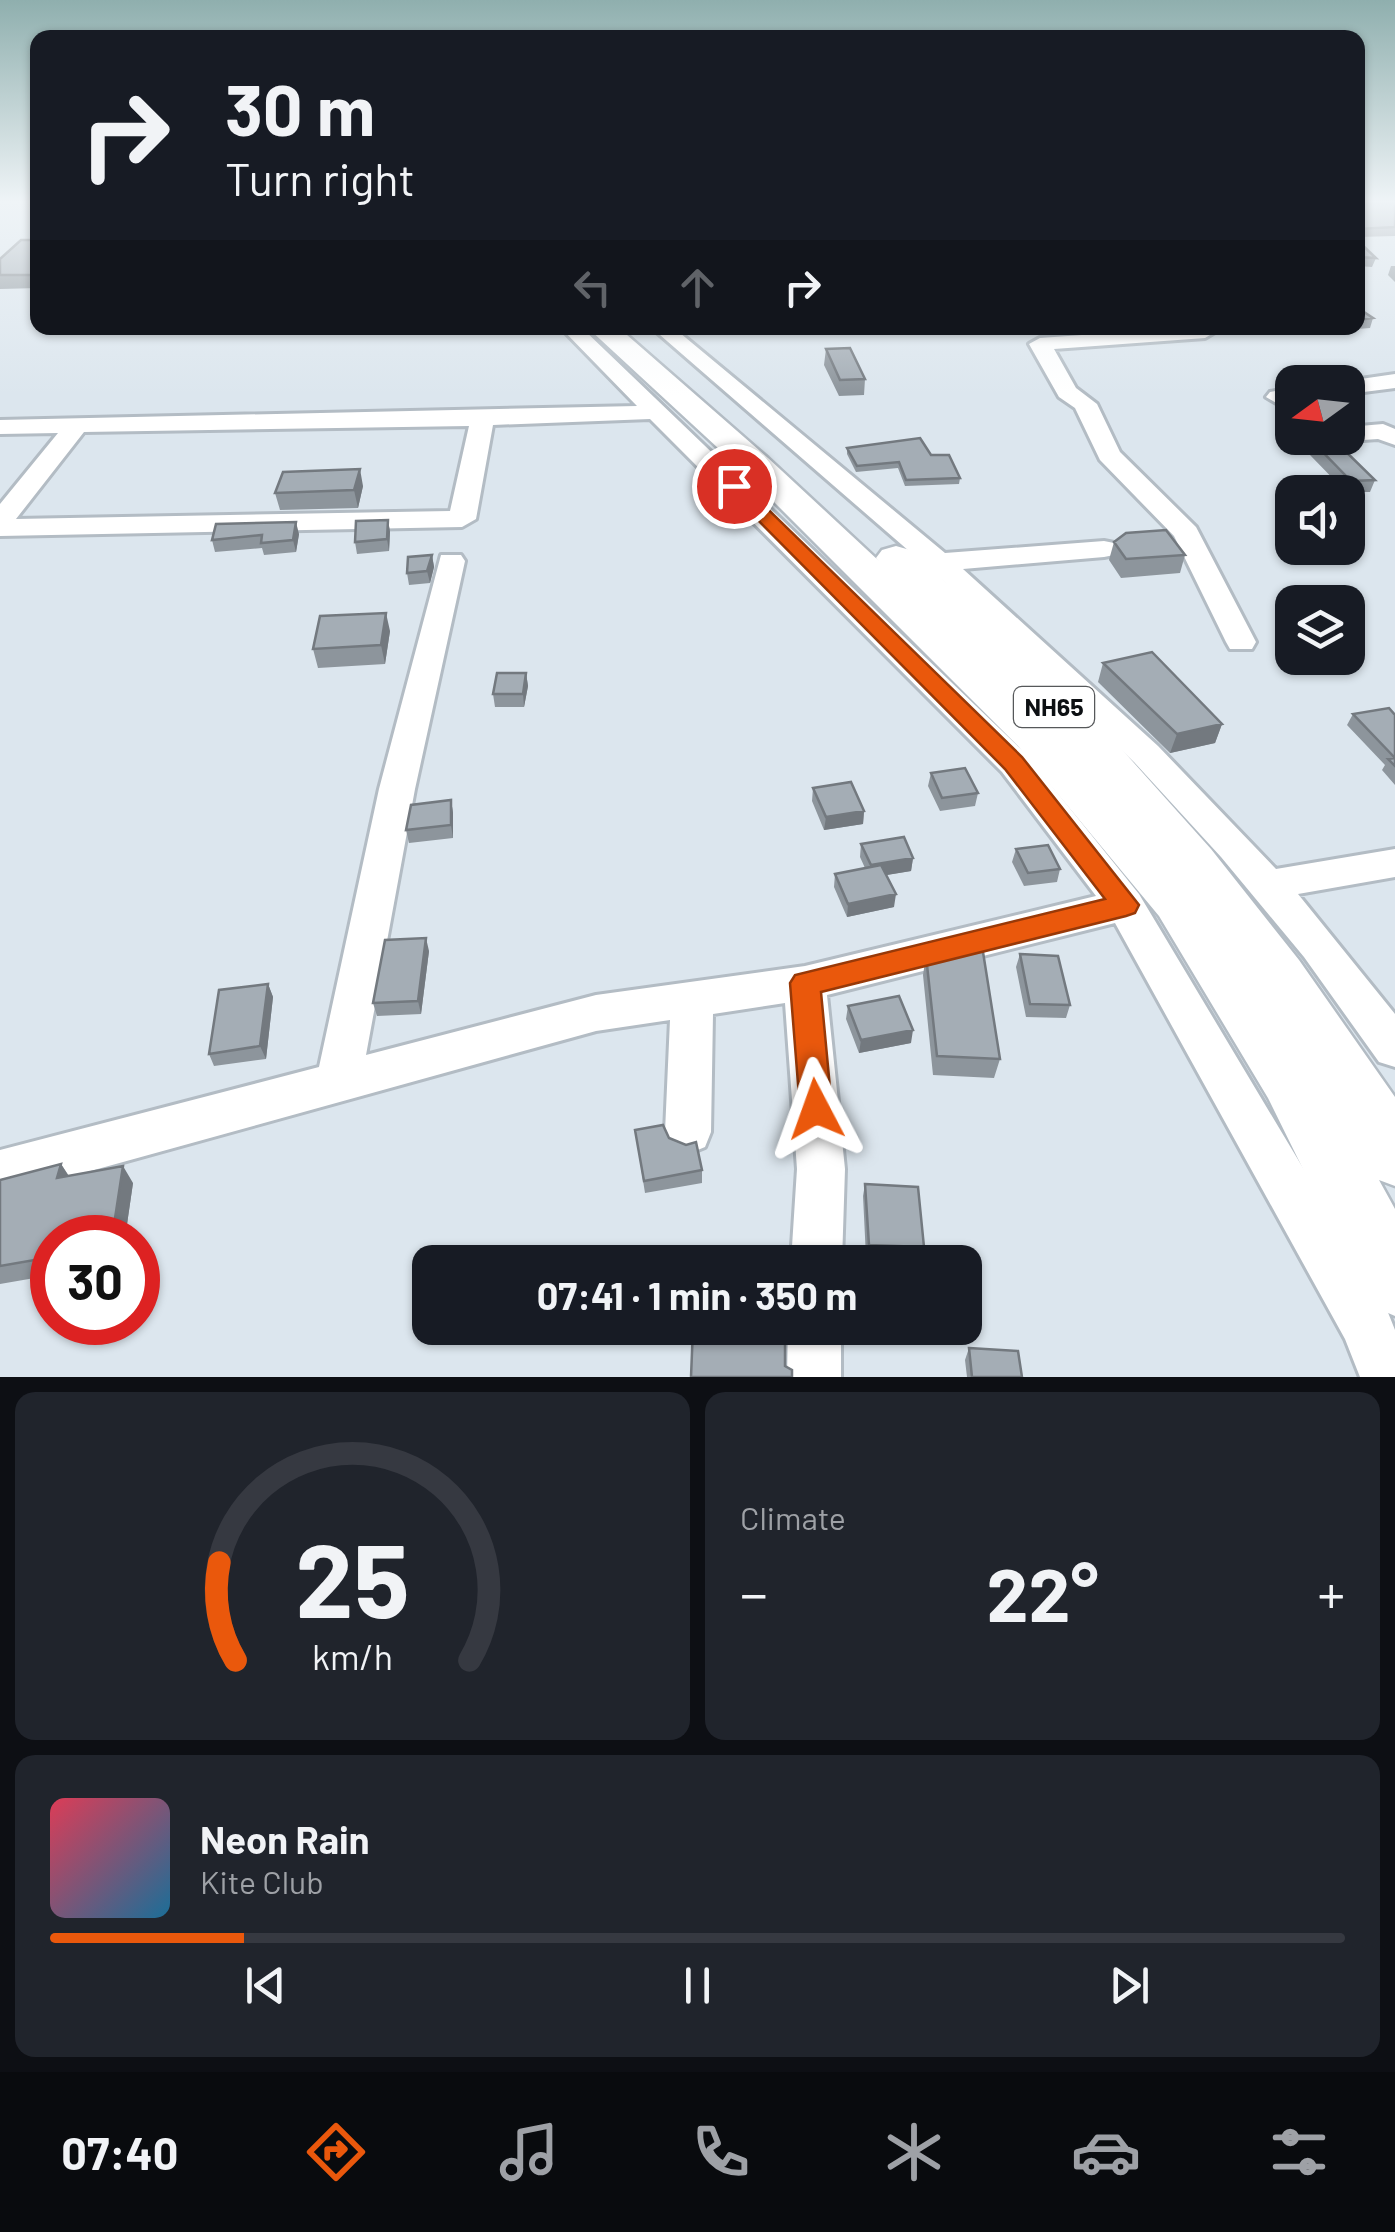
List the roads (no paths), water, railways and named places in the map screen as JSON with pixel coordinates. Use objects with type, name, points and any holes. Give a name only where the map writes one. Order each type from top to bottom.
[{"type":"highway","name":"NH65","points":[[610,335],[756,465],[1036,736],[1178,901],[1290,1078],[1395,1280]]},
{"type":"highway","name":"NH65","points":[[645,335],[886,549],[1052,704],[1186,853],[1334,1052],[1395,1154]]},
{"type":"highway","points":[[886,549],[954,574]]},
{"type":"highway","points":[[819,568],[846,588],[905,610]]},
{"type":"street","points":[[578,335],[1014,763],[1126,905],[1366,1324],[1387,1377]]},
{"type":"street","points":[[670,335],[954,574],[1226,834],[1395,1048]]},
{"type":"street","points":[[1164,335],[1040,344],[1066,392],[1085,404],[1109,455],[1186,533],[1241,642]]},
{"type":"street","points":[[1365,385],[1395,381]]},
{"type":"street","points":[[0,426],[482,419],[657,412]]},
{"type":"street","points":[[0,525],[462,518],[482,419]]},
{"type":"street","points":[[0,525],[77,426]]},
{"type":"street","points":[[1365,433],[1383,431],[1392,438]]},
{"type":"street","points":[[954,574],[1104,548]]},
{"type":"street","points":[[338,1082],[397,788],[452,561]]},
{"type":"street","points":[[1267,885],[1395,863]]},
{"type":"street","points":[[0,1173],[596,1013],[805,983],[1126,905]]},
{"type":"street","points":[[805,983],[821,1169],[818,1245]]},
{"type":"street","points":[[688,1132],[692,999]]},
{"type":"street","points":[[814,1377],[815,1345]]}]
